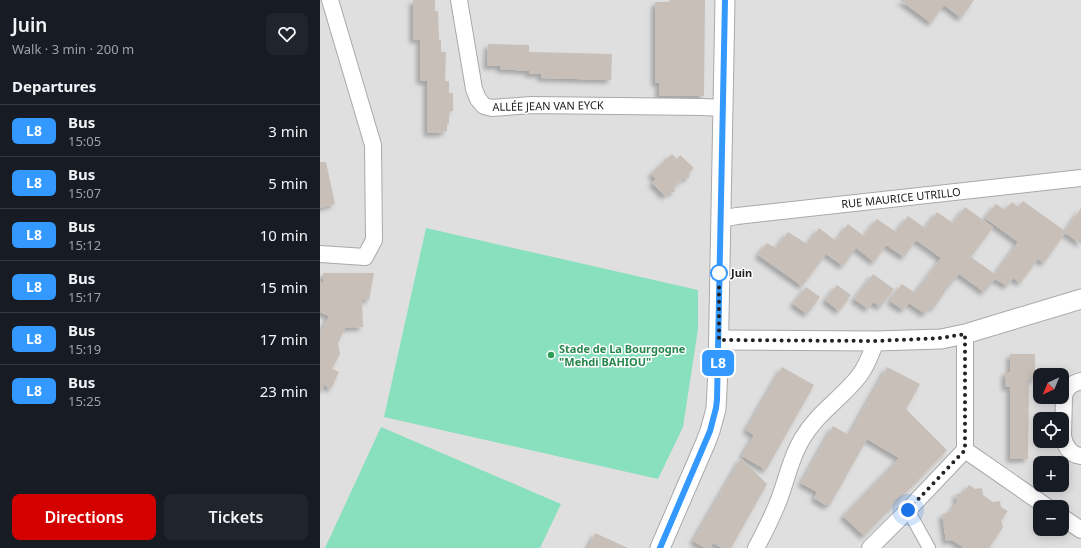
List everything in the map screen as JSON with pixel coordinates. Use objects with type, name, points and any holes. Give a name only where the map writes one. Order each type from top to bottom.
[{"type":"street","points":[[320,254],[365,257],[374,240],[373,145],[330,0]]},
{"type":"street","name":"ALLÉE JEAN VAN EYCK","points":[[459,0],[474,89],[478,99],[484,106],[492,108],[531,104],[550,104],[723,108]]},
{"type":"street","points":[[660,548],[705,444],[714,420],[717,400],[725,0]]},
{"type":"street","name":"RUE MAURICE UTRILLO","points":[[720,219],[1081,178]]},
{"type":"street","points":[[719,340],[876,341],[941,338],[965,334],[1081,299]]},
{"type":"street","points":[[870,548],[965,450],[965,334]]},
{"type":"street","points":[[756,548],[776,507],[793,458],[801,440],[812,423],[860,375],[876,341]]},
{"type":"street","points":[[1081,381],[1068,387],[1065,392],[1063,436],[1064,442],[1071,453],[1076,456],[1081,456]]},
{"type":"street","points":[[965,450],[1037,500]]},
{"type":"street","points":[[908,510],[929,548]]},
{"type":"street","points":[[1069,522],[1081,530]]},
{"type":"shaded area","points":[[320,0],[1081,0],[1081,548],[320,548]]},
{"type":"green space","points":[[426,228],[698,290],[698,329],[683,427],[658,479],[384,417]]},
{"type":"green space","points":[[381,427],[561,504],[540,548],[325,548]]},
{"type":"building","points":[[413,0],[435,0],[435,11],[438,11],[441,52],[446,52],[445,81],[449,81],[449,93],[453,93],[453,111],[449,111],[447,131],[444,131],[443,133],[427,133],[427,81],[420,81],[420,39],[413,40]]},
{"type":"building","points":[[670,0],[705,0],[704,96],[659,96],[659,83],[655,83],[655,2],[670,2]]},
{"type":"building","points":[[900,0],[974,0],[961,18],[944,5],[931,23]]},
{"type":"building","points":[[488,44],[529,45],[529,52],[612,54],[611,80],[541,78],[541,74],[529,74],[529,71],[500,69],[500,66],[487,66]]},
{"type":"building","points":[[672,154],[677,159],[680,155],[694,168],[689,173],[689,178],[684,178],[674,187],[675,192],[670,192],[665,196],[652,183],[656,179],[651,174]]},
{"type":"building","points":[[320,162],[326,162],[335,204],[320,208]]},
{"type":"building","points":[[1023,201],[1065,231],[1081,208],[1081,244],[1065,233],[1044,263],[1038,259],[1020,283],[1013,278],[1007,286],[995,279],[984,292],[959,274],[950,284],[934,308],[931,306],[925,314],[909,303],[903,310],[890,301],[902,284],[915,293],[941,258],[916,240],[904,257],[886,245],[874,262],[856,248],[843,266],[826,254],[802,286],[758,255],[767,243],[776,248],[788,232],[807,244],[819,228],[836,241],[848,224],[864,236],[877,219],[896,232],[908,216],[925,228],[937,212],[953,223],[965,207],[993,227],[971,257],[995,274],[1018,242],[985,218],[996,204],[1005,210],[1012,202],[1018,207]]},
{"type":"building","points":[[323,273],[374,273],[369,300],[362,300],[363,327],[345,328],[338,343],[340,354],[332,369],[339,372],[331,389],[324,385],[320,394],[320,334],[329,316],[320,312],[320,282],[323,282]]},
{"type":"building","points":[[873,274],[894,289],[880,307],[873,302],[868,309],[854,299]]},
{"type":"building","points":[[837,285],[851,295],[839,311],[825,300]]},
{"type":"building","points":[[806,287],[820,297],[807,314],[793,304]]},
{"type":"building","points":[[1010,354],[1035,354],[1033,380],[1029,380],[1028,459],[1010,459],[1010,387],[1005,387],[1005,372],[1010,372]]},
{"type":"building","points":[[782,367],[814,385],[766,470],[742,456],[754,435],[746,430]]},
{"type":"building","points":[[887,367],[920,384],[906,409],[947,450],[864,536],[843,516],[899,458],[867,439],[830,505],[825,505],[814,498],[817,492],[801,483],[833,426],[849,435]]},
{"type":"building","points":[[741,458],[767,484],[731,548],[722,548],[713,543],[710,548],[705,548],[693,541]]},
{"type":"building","points":[[969,485],[975,489],[982,488],[983,495],[993,502],[1000,501],[1001,507],[1008,511],[1001,520],[1003,527],[989,548],[964,548],[952,540],[946,541],[942,514],[949,513],[957,502],[956,494],[963,493]]},
{"type":"building","points":[[595,533],[628,548],[588,548]]},
{"type":"bus line","name":"L8","points":[[660,548],[705,444],[714,420],[717,400],[725,0]]},
{"type":"place","name":"Juin","points":[[719,273]]},
{"type":"place","name":"Stade de La Bourgogne \"Mehdi BAHIOU\"","points":[[551,355]]},
{"type":"route","points":[[719,273],[719,340],[876,341],[930,339],[965,334],[965,450],[908,510]]}]
